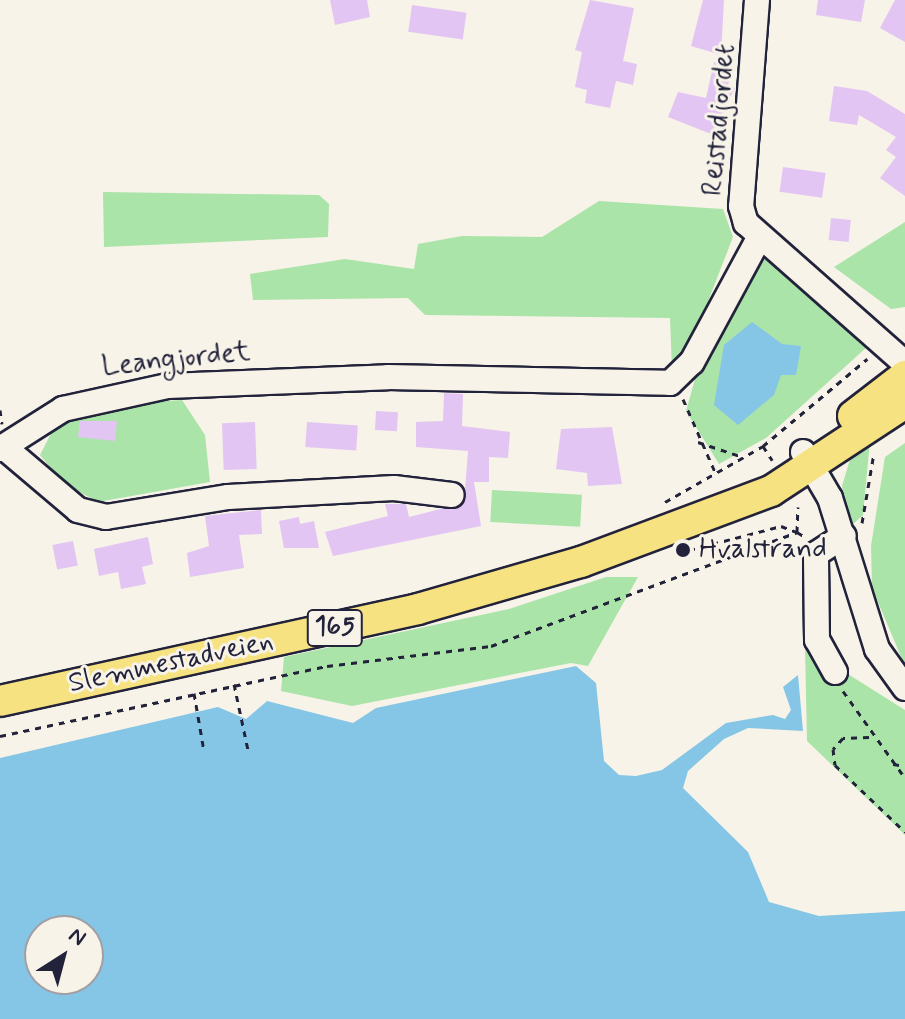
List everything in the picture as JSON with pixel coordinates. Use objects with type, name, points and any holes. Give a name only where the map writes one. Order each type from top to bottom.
[{"type":"main road","name":"Slemmestadveien","points":[[807,460],[905,376]]},
{"type":"main road","name":"Slemmestadveien","points":[[0,701],[418,609],[807,460],[905,403]]},
{"type":"street","name":"Reistadjordet","points":[[757,0],[741,206],[758,240],[905,363]]},
{"type":"street","points":[[680,375],[758,240]]},
{"type":"street","name":"Leangjordet","points":[[452,495],[394,488],[228,497],[106,517],[78,510],[2,453],[63,409],[124,391],[388,377],[659,385],[680,375]]},
{"type":"street","points":[[807,460],[844,536],[877,649],[905,688]]},
{"type":"street","points":[[835,672],[817,640],[818,546],[844,536]]},
{"type":"path","points":[[664,516],[715,472],[763,446],[870,356]]},
{"type":"path","points":[[680,375],[698,442],[715,472]]},
{"type":"path","points":[[844,536],[866,519],[872,458],[882,441]]},
{"type":"path","points":[[698,442],[743,457]]},
{"type":"path","points":[[763,446],[772,461]]},
{"type":"path","points":[[797,532],[798,507]]},
{"type":"path","points":[[689,550],[781,526],[818,546]]},
{"type":"path","points":[[0,736],[234,684],[491,646],[797,532]]},
{"type":"path","points":[[835,672],[869,737],[905,778]]},
{"type":"path","points":[[234,684],[248,750]]},
{"type":"path","points":[[194,693],[204,751]]},
{"type":"path","points":[[869,737],[843,738],[833,749],[835,765],[905,832]]},
{"type":"path","points":[[890,763],[905,766]]},
{"type":"green space","points":[[103,192],[319,195],[329,204],[328,237],[104,247]]},
{"type":"green space","points":[[599,201],[723,209],[733,237],[688,353],[672,370],[670,318],[425,315],[408,298],[253,300],[250,274],[345,259],[414,269],[418,244],[462,236],[542,237]]},
{"type":"green space","points":[[905,222],[905,307],[891,309],[834,267]]},
{"type":"green space","points":[[763,256],[867,347],[766,438],[719,464],[686,411],[699,365]]},
{"type":"green space","points":[[182,400],[205,435],[210,482],[98,502],[63,483],[40,455],[58,420],[92,406]]},
{"type":"green space","points":[[870,440],[863,515],[851,526],[842,486],[851,456]]},
{"type":"green space","points":[[905,443],[905,666],[872,588],[871,546],[885,457]]},
{"type":"green space","points":[[492,490],[582,495],[580,527],[490,522]]},
{"type":"green space","points":[[606,577],[638,577],[588,666],[571,663],[352,706],[281,691],[284,657],[509,609]]},
{"type":"green space","points":[[805,647],[905,710],[905,835],[807,741]]},
{"type":"water","points":[[752,322],[782,344],[801,346],[796,375],[781,375],[774,395],[738,425],[714,405],[724,345]]},
{"type":"water","points":[[576,666],[596,683],[604,761],[619,775],[636,776],[662,770],[726,723],[773,715],[785,719],[791,710],[783,687],[798,675],[803,731],[748,728],[724,739],[688,771],[683,788],[748,852],[769,902],[819,916],[905,911],[905,1019],[0,1019],[0,758],[218,707],[246,719],[267,701],[353,723],[376,708]]},
{"type":"building","points":[[330,0],[367,0],[370,17],[335,25]]},
{"type":"building","points":[[590,0],[634,8],[623,61],[637,64],[633,85],[616,81],[610,108],[585,103],[587,90],[575,87],[582,52],[575,50]]},
{"type":"building","points":[[703,0],[724,0],[721,55],[691,46]]},
{"type":"building","points":[[818,0],[865,0],[861,22],[816,15]]},
{"type":"building","points":[[895,0],[905,0],[905,42],[880,28]]},
{"type":"building","points":[[412,5],[466,13],[463,39],[408,32]]},
{"type":"building","points":[[714,62],[732,66],[728,86],[735,88],[711,134],[668,117],[678,92],[706,98]]},
{"type":"building","points":[[834,86],[867,91],[905,114],[905,196],[880,178],[896,157],[886,150],[896,137],[859,115],[857,125],[829,121]]},
{"type":"building","points":[[783,167],[826,173],[822,198],[780,192]]},
{"type":"building","points":[[831,218],[851,220],[849,242],[829,240]]},
{"type":"building","points":[[444,393],[463,394],[462,426],[510,432],[508,458],[489,457],[489,482],[474,482],[481,526],[333,556],[325,532],[388,516],[385,504],[406,504],[409,517],[464,503],[468,451],[416,447],[416,422],[443,421]]},
{"type":"building","points":[[376,411],[398,412],[397,431],[375,430]]},
{"type":"building","points":[[80,421],[117,421],[115,441],[78,437]]},
{"type":"building","points":[[255,422],[257,469],[224,470],[222,423]]},
{"type":"building","points":[[307,422],[358,426],[356,450],[305,447]]},
{"type":"building","points":[[612,427],[622,484],[588,486],[587,473],[556,469],[561,429]]},
{"type":"building","points":[[261,510],[262,534],[239,535],[244,568],[190,577],[187,553],[209,546],[205,516]]},
{"type":"building","points":[[299,517],[300,524],[314,521],[319,548],[284,548],[279,521]]},
{"type":"building","points":[[148,537],[153,564],[142,567],[146,584],[121,589],[118,572],[99,576],[94,549]]},
{"type":"building","points":[[73,541],[78,566],[57,570],[52,545]]},
{"type":"place","name":"Hvalstrand","points":[[683,550]]}]
